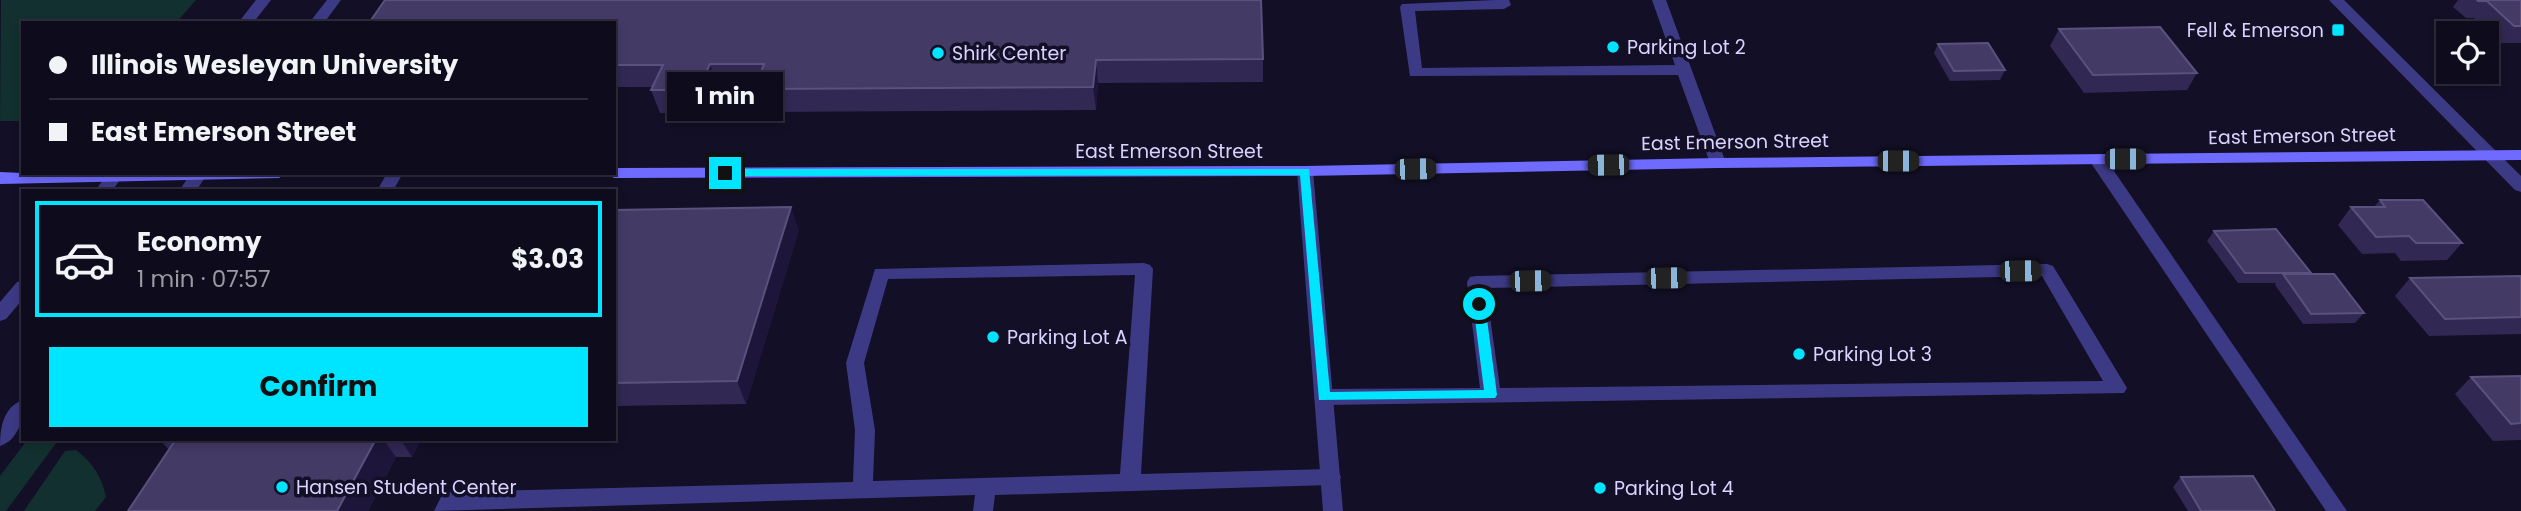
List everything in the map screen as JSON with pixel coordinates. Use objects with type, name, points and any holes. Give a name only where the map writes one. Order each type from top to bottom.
[{"type":"main road","name":"East Emerson Street","points":[[616,173],[1305,171],[1718,163],[2521,155]]},
{"type":"main road","points":[[0,178],[87,175]]},
{"type":"street","points":[[247,21],[264,0]]},
{"type":"street","points":[[318,21],[334,0]]},
{"type":"street","points":[[1502,0],[1504,5],[1407,6],[1415,73],[1684,70]]},
{"type":"street","points":[[1659,0],[1718,163]]},
{"type":"street","points":[[2336,0],[2521,186]]},
{"type":"street","points":[[2097,159],[2337,511]]},
{"type":"street","points":[[1305,171],[1334,511]]},
{"type":"street","points":[[105,189],[115,175]]},
{"type":"street","points":[[189,189],[199,175]]},
{"type":"street","points":[[863,490],[865,430],[855,363],[881,273],[1144,269],[1130,483]]},
{"type":"street","points":[[1324,397],[2117,388],[2047,270],[1476,282],[1491,395]]},
{"type":"street","points":[[0,314],[21,289]]},
{"type":"street","points":[[0,438],[21,411]]},
{"type":"street","points":[[444,511],[449,501],[1331,477]]},
{"type":"street","points":[[983,511],[986,486]]},
{"type":"green space","points":[[1,0],[196,0],[178,21],[21,21],[21,121],[0,121]]},
{"type":"green space","points":[[26,441],[58,441],[6,511],[0,511],[0,476]]},
{"type":"green space","points":[[76,450],[96,470],[102,483],[106,497],[95,511],[24,511],[65,451]]},
{"type":"building","name":"Shirk Center","points":[[385,0],[1261,0],[1263,59],[1096,60],[1093,87],[755,89],[764,64],[710,64],[698,90],[651,90],[663,65],[616,65],[616,21],[370,21]]},
{"type":"building","points":[[2477,0],[2521,0],[2521,26],[2514,26],[2487,1]]},
{"type":"building","points":[[2160,27],[2197,73],[2093,75],[2059,29]]},
{"type":"building","points":[[1988,43],[2005,70],[1954,71],[1938,44]]},
{"type":"building","points":[[2380,200],[2423,200],[2462,243],[2416,243],[2409,236],[2376,237],[2351,207],[2385,207]]},
{"type":"building","points":[[791,207],[737,381],[616,383],[616,210]]},
{"type":"building","points":[[2276,229],[2311,273],[2245,273],[2214,231]]},
{"type":"building","points":[[2283,274],[2334,274],[2364,313],[2311,314]]},
{"type":"building","points":[[2521,276],[2521,317],[2445,319],[2410,278]]},
{"type":"building","points":[[2521,376],[2521,423],[2511,424],[2471,377]]},
{"type":"building","name":"Hansen Student Center","points":[[175,441],[375,441],[337,511],[128,511]]},
{"type":"building","points":[[2253,476],[2275,511],[2201,511],[2181,477]]},
{"type":"place","name":"Fell & Emerson","points":[[2338,30]]},
{"type":"place","name":"Parking Lot 2","points":[[1613,47]]},
{"type":"place","name":"Shirk Center","points":[[938,53]]},
{"type":"place","name":"Parking Lot A","points":[[993,337]]},
{"type":"place","name":"Parking Lot 3","points":[[1799,354]]},
{"type":"place","name":"Hansen Student Center","points":[[282,487]]},
{"type":"place","name":"Parking Lot 4","points":[[1600,488]]},
{"type":"route","points":[[725,173],[1305,171],[1324,397],[1491,395],[1479,304]]}]
